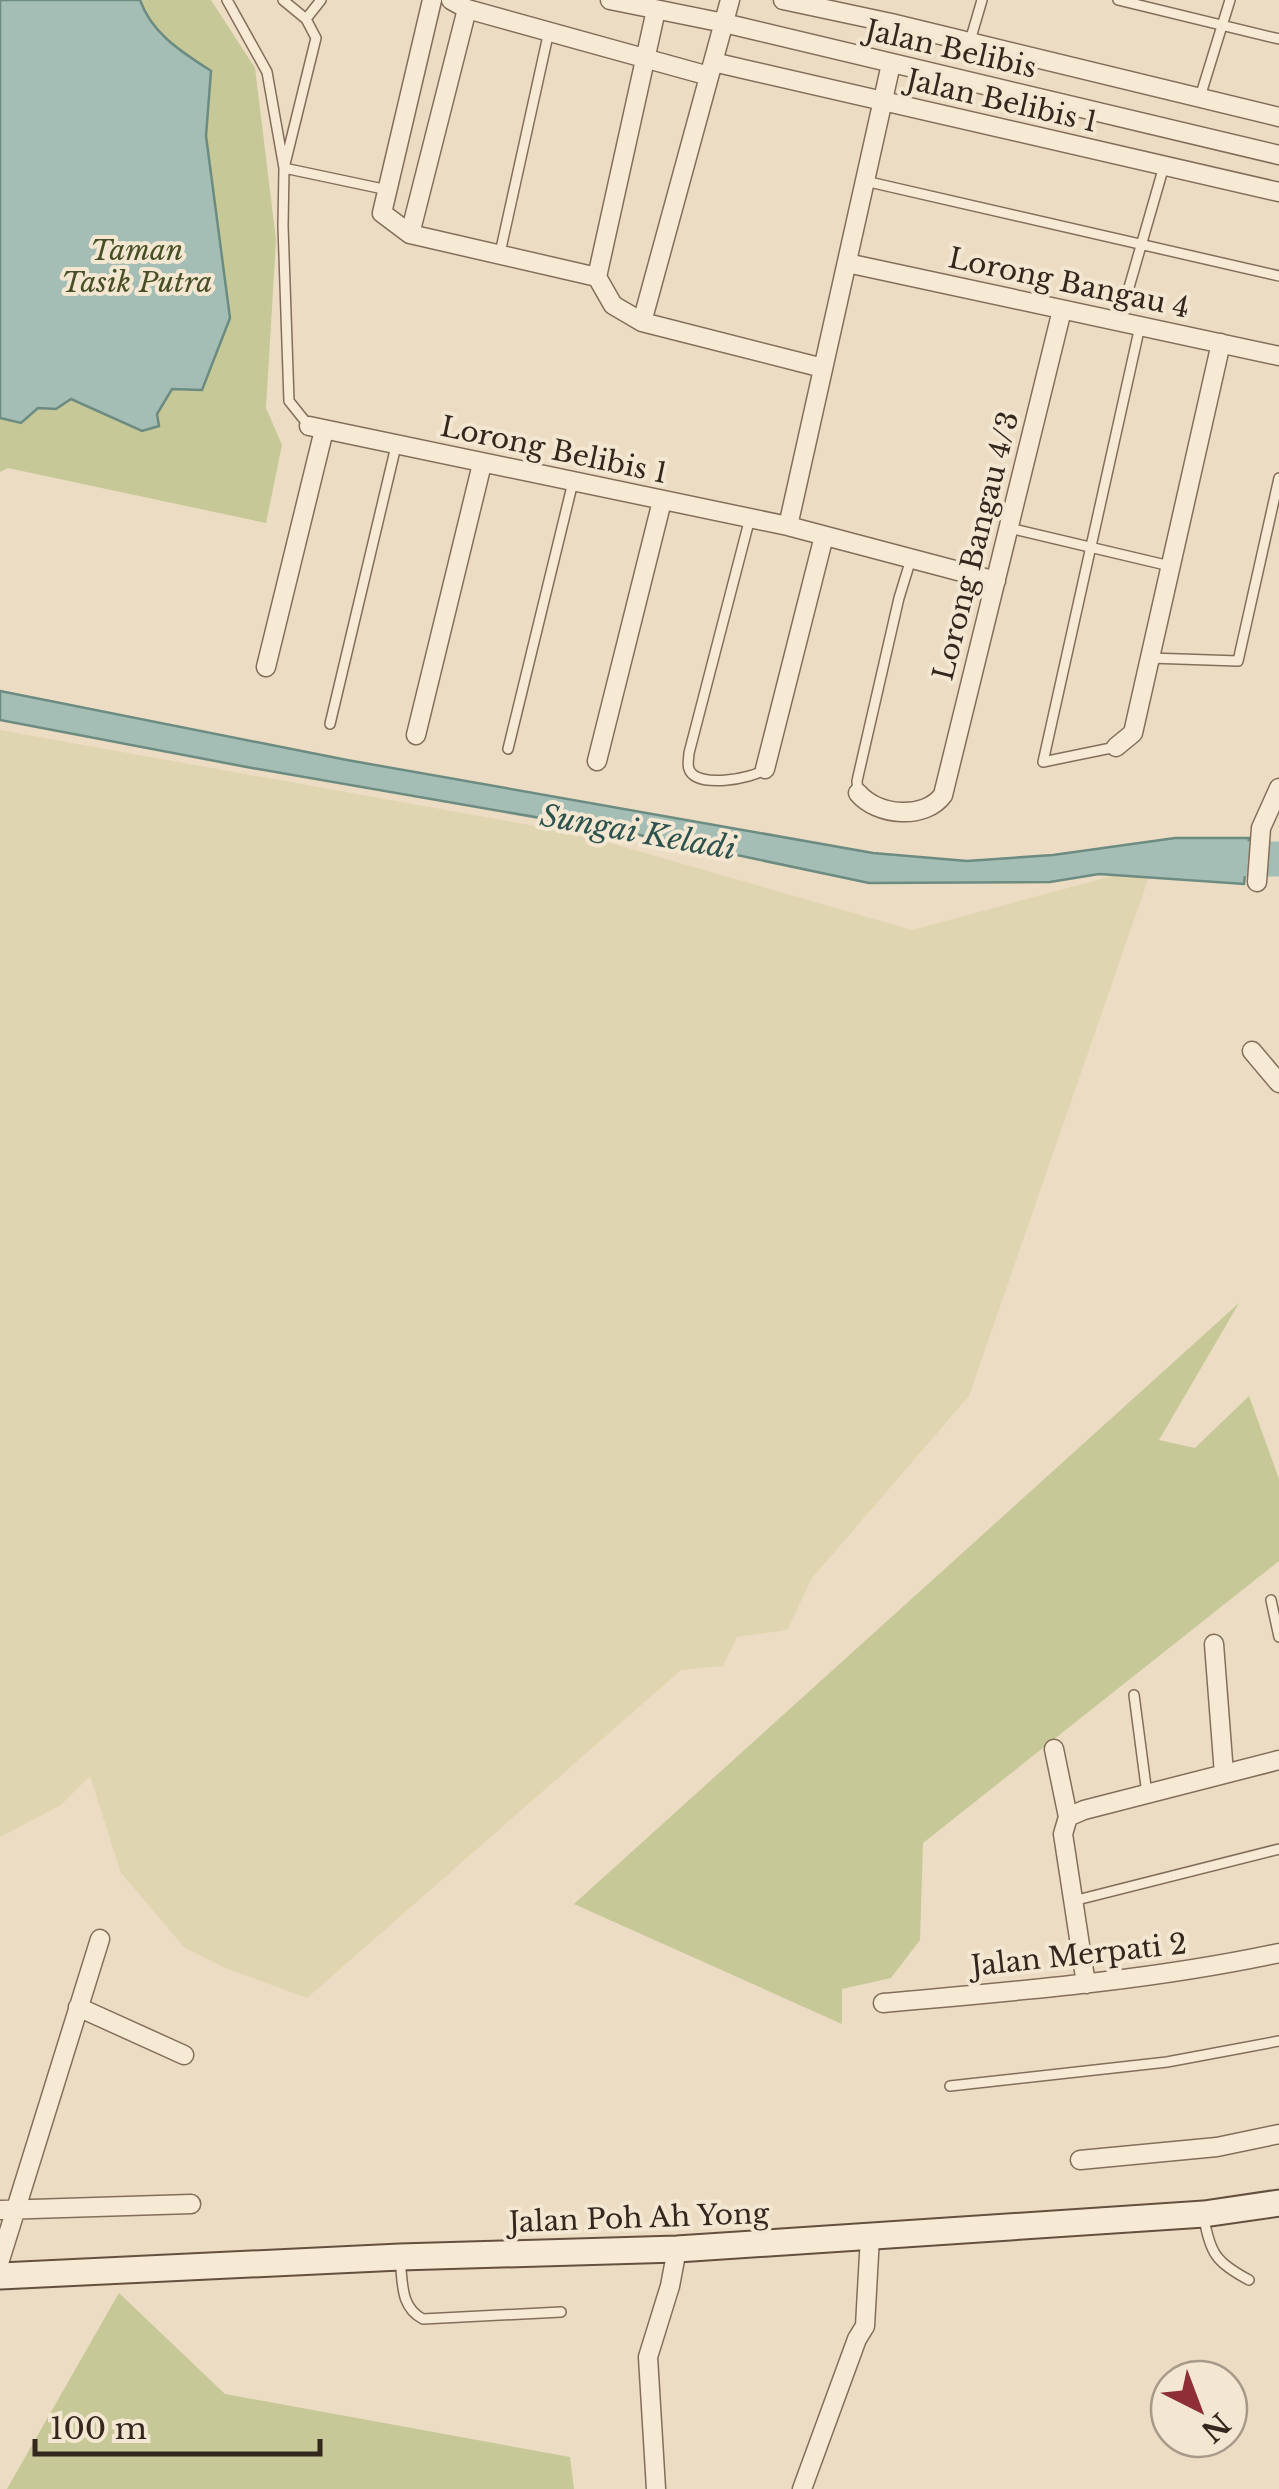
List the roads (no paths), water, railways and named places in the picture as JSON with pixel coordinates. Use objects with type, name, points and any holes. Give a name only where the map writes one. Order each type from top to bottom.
[{"type":"main road","name":"Jalan Poh Ah Yong","points":[[0,2276],[400,2257],[677,2249],[1204,2214],[1279,2203]]},
{"type":"street","points":[[432,0],[382,213],[410,234],[597,277]]},
{"type":"street","name":"Jalan Belibis","points":[[610,0],[724,23],[1279,155]]},
{"type":"street","points":[[642,322],[730,0]]},
{"type":"street","points":[[784,0],[1279,117]]},
{"type":"street","points":[[410,234],[459,4]]},
{"type":"street","name":"Jalan Belibis 1","points":[[459,4],[646,58],[882,103],[1279,192]]},
{"type":"street","points":[[656,10],[597,277],[613,305],[642,322],[823,368]]},
{"type":"street","points":[[788,526],[891,64]]},
{"type":"street","name":"Lorong Bangau 4","points":[[846,263],[1279,356]]},
{"type":"street","name":"Lorong Bangau 4/3","points":[[858,793],[869,804],[914,812],[927,811],[943,796],[1062,310]]},
{"type":"street","points":[[1116,747],[1132,733],[1220,344]]},
{"type":"street","points":[[266,667],[316,428]]},
{"type":"street","name":"Lorong Belibis 1","points":[[316,428],[788,526],[996,581]]},
{"type":"street","points":[[416,735],[482,464]]},
{"type":"street","points":[[597,761],[662,500]]},
{"type":"street","points":[[764,769],[824,536]]},
{"type":"street","points":[[1256,882],[1261,828],[1279,788]]},
{"type":"street","points":[[1252,1050],[1279,1083]]},
{"type":"street","points":[[1214,1644],[1224,1774]]},
{"type":"street","points":[[1054,1749],[1068,1817],[1062,1834],[1086,1984]]},
{"type":"street","points":[[1068,1817],[1279,1760]]},
{"type":"street","points":[[0,2260],[7,2210],[100,1939]]},
{"type":"street","name":"Jalan Merpati 2","points":[[883,2004],[1086,1984],[1279,1954]]},
{"type":"street","points":[[78,2007],[184,2055]]},
{"type":"street","points":[[1080,2160],[1217,2147],[1279,2134]]},
{"type":"street","points":[[7,2210],[191,2204]]},
{"type":"street","points":[[802,2489],[856,2339],[866,2326],[870,2236]]},
{"type":"street","points":[[656,2489],[648,2357],[677,2249]]},
{"type":"lane","points":[[227,0],[267,72],[284,168]]},
{"type":"lane","points":[[282,0],[306,19],[316,38],[284,168],[282,226],[289,401],[316,428]]},
{"type":"lane","points":[[306,19],[321,0]]},
{"type":"lane","points":[[970,41],[982,0]]},
{"type":"lane","points":[[1118,0],[1279,39]]},
{"type":"lane","points":[[1199,99],[1230,0]]},
{"type":"lane","points":[[500,254],[549,32]]},
{"type":"lane","points":[[1119,322],[1164,166]]},
{"type":"lane","points":[[284,168],[388,190]]},
{"type":"lane","points":[[865,181],[1279,276]]},
{"type":"lane","points":[[1116,747],[1043,762],[1140,326]]},
{"type":"lane","points":[[330,724],[396,446]]},
{"type":"lane","points":[[1150,658],[1238,660],[1279,478]]},
{"type":"lane","points":[[508,749],[573,482]]},
{"type":"lane","points":[[750,518],[689,753],[689,770],[703,779],[733,780],[752,778],[764,769]]},
{"type":"lane","points":[[1009,528],[1170,566]]},
{"type":"lane","points":[[858,793],[857,781],[911,559]]},
{"type":"lane","points":[[1271,1600],[1279,1637]]},
{"type":"lane","points":[[1134,1695],[1147,1794]]},
{"type":"lane","points":[[1073,1901],[1279,1849]]},
{"type":"lane","points":[[950,2086],[1167,2062],[1279,2041]]},
{"type":"lane","points":[[1204,2214],[1209,2245],[1225,2268],[1249,2280]]},
{"type":"lane","points":[[400,2257],[405,2302],[412,2313],[423,2319],[561,2312]]},
{"type":"water","name":"Taman Tasik Putra","points":[[0,0],[140,0],[160,32],[211,71],[206,136],[230,318],[202,390],[172,389],[157,414],[159,426],[142,431],[71,399],[56,409],[38,408],[21,423],[0,418]]},
{"type":"water","points":[[0,691],[347,760],[873,853],[967,861],[1053,855],[1175,838],[1249,838],[1244,884],[1099,874],[1050,882],[869,883],[656,838],[0,720]]},
{"type":"waterway","name":"Sungai Keladi","points":[[1201,858],[1279,859]]}]
